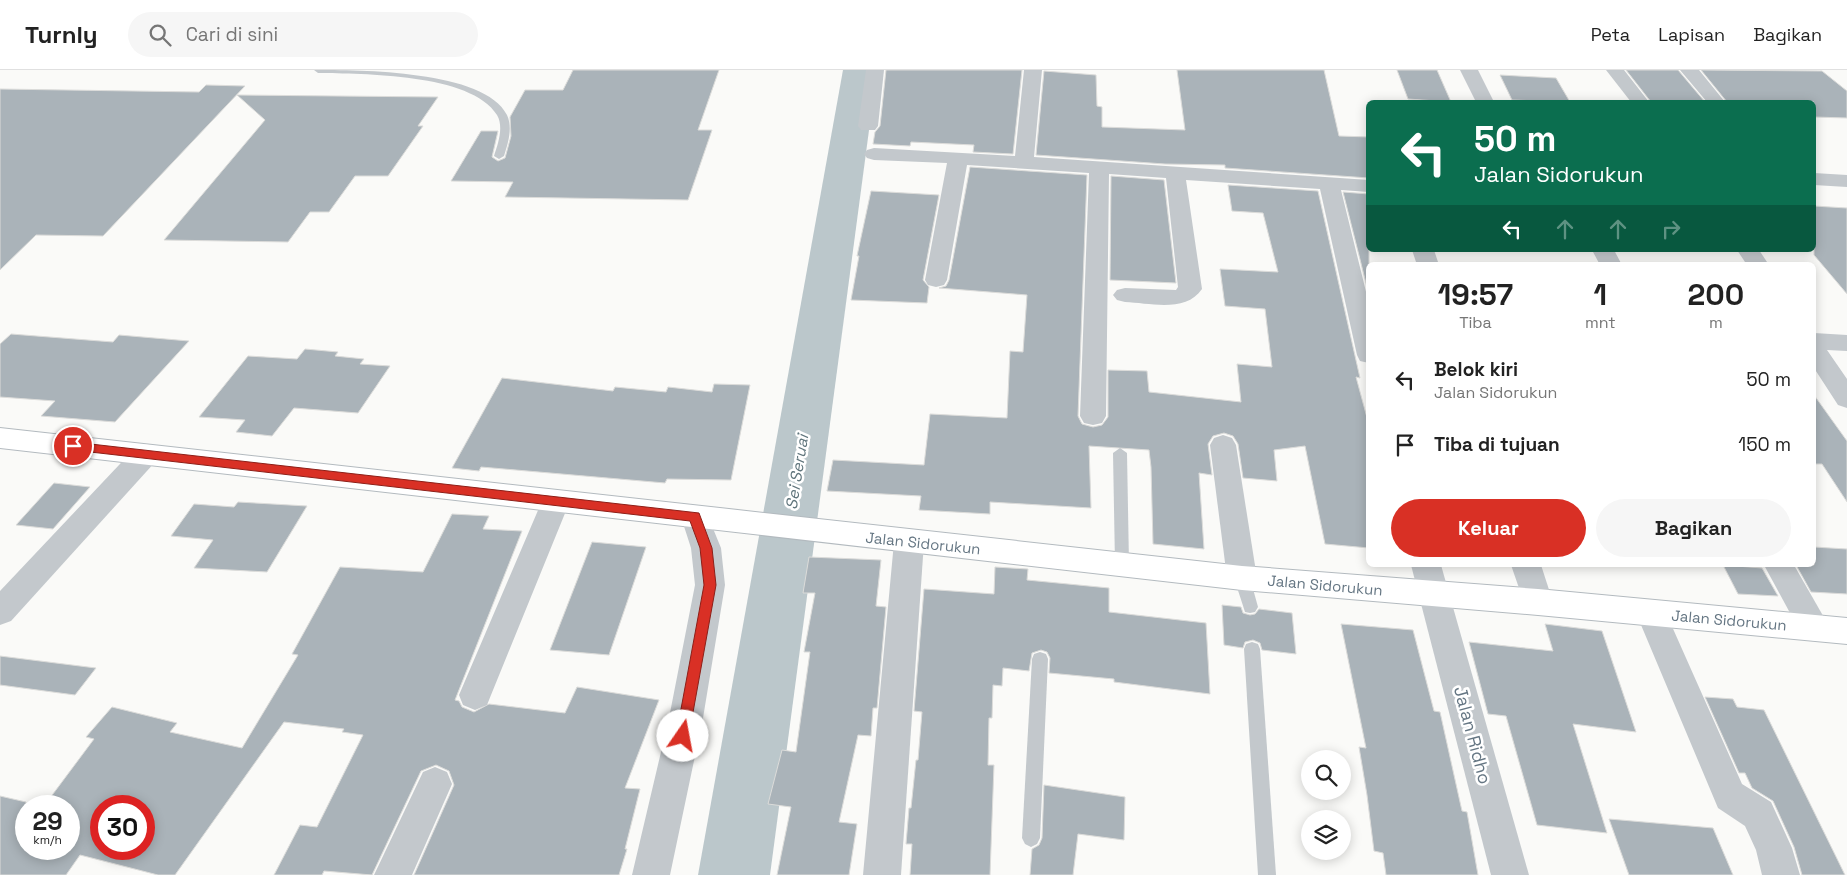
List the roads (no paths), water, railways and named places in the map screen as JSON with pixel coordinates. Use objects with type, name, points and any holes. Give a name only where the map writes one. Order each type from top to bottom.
[{"type":"street","points":[[868,126],[875,70]]},
{"type":"street","points":[[1024,162],[1033,70]]},
{"type":"street","points":[[1468,70],[1484,100]]},
{"type":"street","points":[[1615,70],[1638,100]]},
{"type":"street","points":[[1689,70],[1714,100]]},
{"type":"street","points":[[874,154],[1024,162],[1366,186]]},
{"type":"street","points":[[936,280],[958,158]]},
{"type":"street","points":[[1093,416],[1099,167]]},
{"type":"street","points":[[1125,295],[1177,297],[1184,295],[1190,289],[1175,172]]},
{"type":"street","points":[[1816,179],[1847,181]]},
{"type":"street","points":[[1329,184],[1366,342]]},
{"type":"street","points":[[1816,341],[1847,343]]},
{"type":"street","points":[[1816,352],[1847,399]]},
{"type":"street","name":"Jalan Sidorukun","points":[[0,438],[909,542],[1242,578],[1430,580],[1538,602],[1847,631]]},
{"type":"street","points":[[1223,445],[1242,578]]},
{"type":"street","points":[[0,612],[146,454]]},
{"type":"street","points":[[475,695],[556,502]]},
{"type":"street","points":[[651,875],[686,718],[710,585],[706,548],[706,518]]},
{"type":"street","points":[[882,875],[909,542]]},
{"type":"street","points":[[1527,567],[1538,602]]},
{"type":"street","points":[[1780,567],[1814,628]]},
{"type":"street","name":"Jalan Ridho","points":[[1430,580],[1510,875]]},
{"type":"street","points":[[1650,613],[1730,796],[1758,814],[1774,848],[1780,875]]},
{"type":"street","points":[[393,875],[435,784]]},
{"type":"lane","points":[[318,70],[409,71],[447,77],[471,85],[487,95],[499,106],[504,122],[505,137],[499,156]]},
{"type":"lane","points":[[1120,453],[1122,564]]},
{"type":"lane","points":[[1242,578],[1250,608]]},
{"type":"lane","points":[[1252,649],[1267,875]]},
{"type":"lane","points":[[1031,838],[1040,659]]},
{"type":"waterway","name":"Sei Seruai","points":[[734,875],[860,70]]}]
